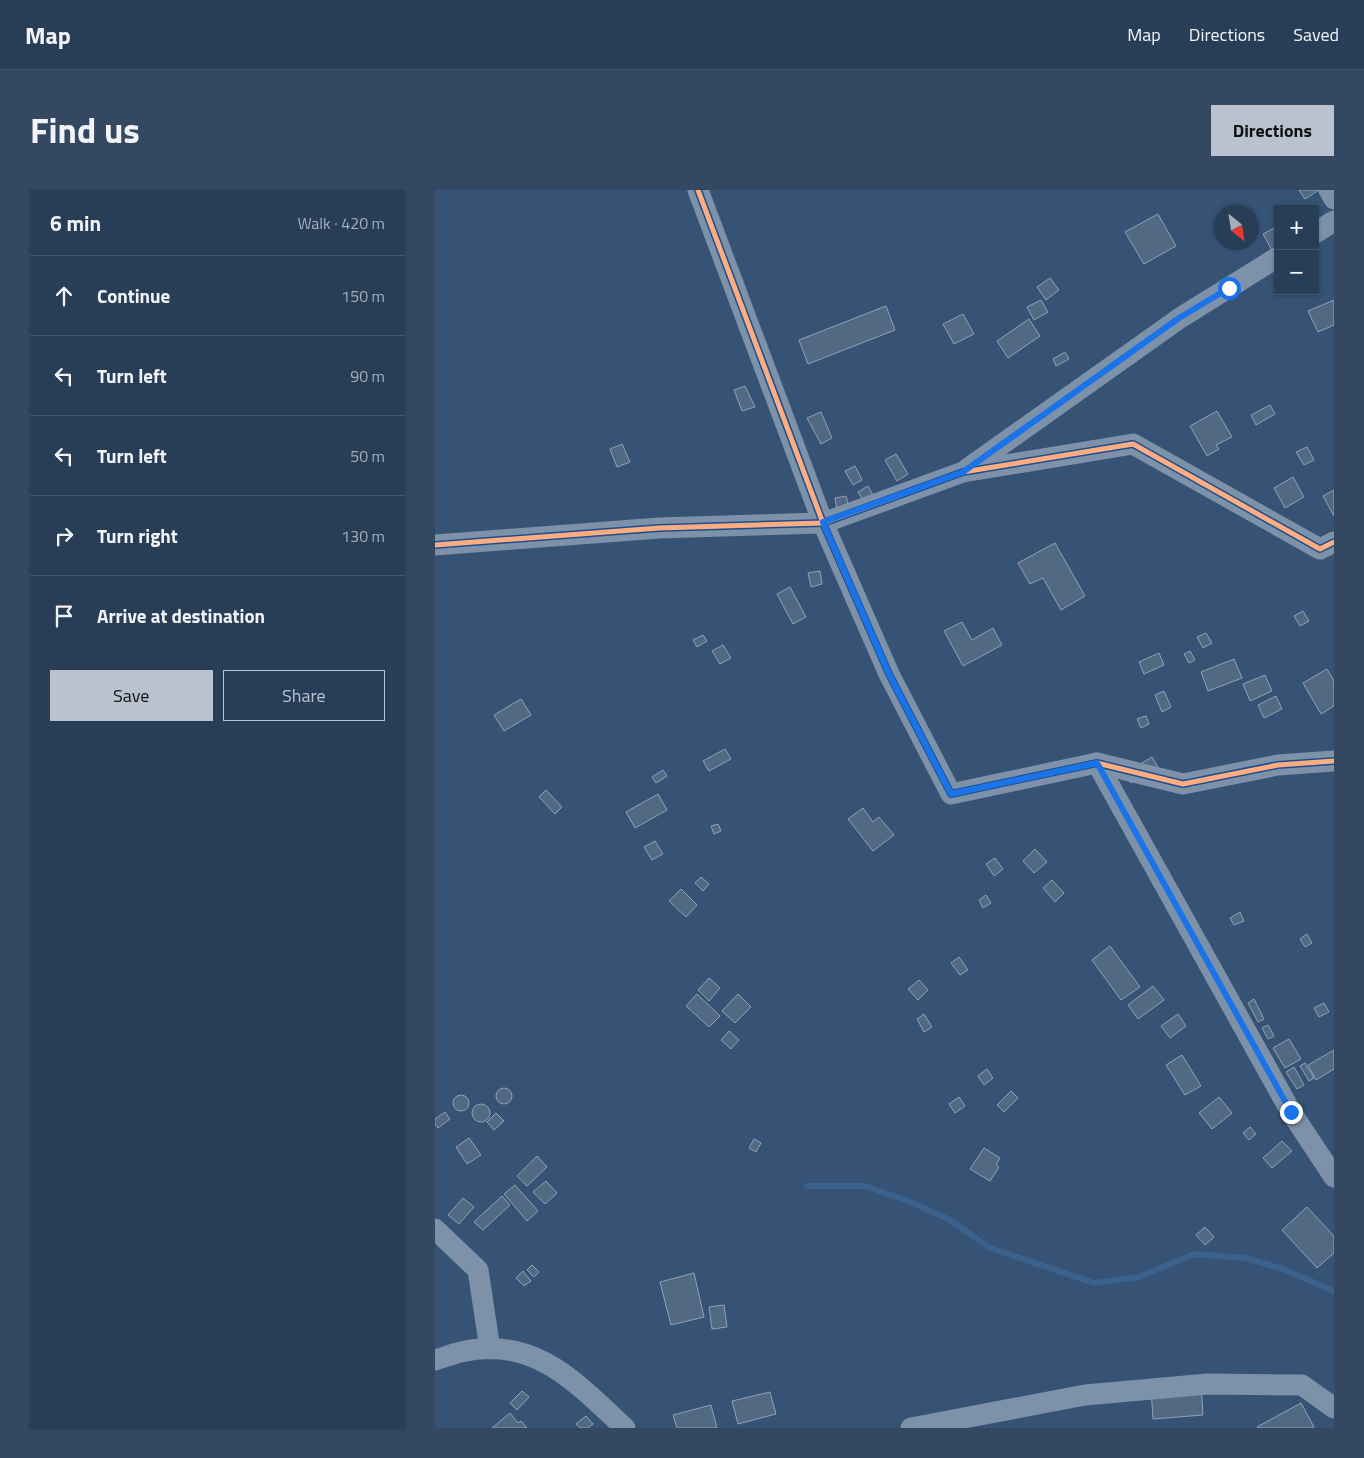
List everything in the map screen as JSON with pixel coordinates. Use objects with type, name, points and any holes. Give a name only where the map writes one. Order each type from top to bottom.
[{"type":"street","points":[[698,190],[823,522],[889,674],[951,794],[1097,763],[1183,784],[1278,765],[1334,761]]},
{"type":"street","points":[[1329,190],[1334,199]]},
{"type":"street","points":[[1319,230],[1334,221]]},
{"type":"street","points":[[963,472],[1179,318],[1274,259]]},
{"type":"street","points":[[435,545],[659,528],[823,522],[963,472],[1133,444],[1320,549],[1334,542]]},
{"type":"street","points":[[1097,763],[1291,1112],[1334,1177]]},
{"type":"street","points":[[435,1229],[478,1270],[490,1349]]},
{"type":"street","points":[[435,1360],[461,1352],[490,1349],[519,1352],[545,1361],[569,1377],[625,1428]]},
{"type":"street","points":[[911,1428],[1085,1395],[1208,1384],[1302,1385],[1334,1408]]},
{"type":"building","points":[[1299,190],[1319,190],[1305,199]]},
{"type":"building","points":[[1158,214],[1176,246],[1144,264],[1125,232]]},
{"type":"building","points":[[1274,228],[1274,254],[1263,234]]},
{"type":"building","points":[[1050,278],[1059,290],[1046,300],[1037,287]]},
{"type":"building","points":[[1041,300],[1048,312],[1034,320],[1027,307]]},
{"type":"building","points":[[1334,300],[1334,325],[1318,332],[1308,311]]},
{"type":"building","points":[[886,306],[895,330],[808,364],[799,340]]},
{"type":"building","points":[[963,314],[974,334],[954,344],[943,324]]},
{"type":"building","points":[[1029,319],[1040,336],[1008,358],[997,341]]},
{"type":"building","points":[[1065,352],[1069,359],[1056,366],[1053,359]]},
{"type":"building","points":[[745,386],[755,407],[742,411],[734,390]]},
{"type":"building","points":[[1270,405],[1275,414],[1256,425],[1251,415]]},
{"type":"building","points":[[1217,411],[1232,437],[1216,445],[1219,449],[1207,456],[1190,426]]},
{"type":"building","points":[[821,412],[832,438],[821,444],[807,418]]},
{"type":"building","points":[[622,444],[630,462],[617,467],[610,449]]},
{"type":"building","points":[[1307,447],[1314,460],[1304,465],[1296,452]]},
{"type":"building","points":[[896,454],[908,474],[897,481],[885,460]]},
{"type":"building","points":[[855,466],[862,480],[853,485],[845,471]]},
{"type":"building","points":[[1293,477],[1304,497],[1285,508],[1274,488]]},
{"type":"building","points":[[868,486],[874,497],[864,502],[858,492]]},
{"type":"building","points":[[1334,490],[1334,516],[1323,496]]},
{"type":"building","points":[[846,496],[849,507],[837,510],[835,498]]},
{"type":"building","points":[[1055,543],[1085,596],[1061,610],[1043,578],[1030,584],[1018,563]]},
{"type":"building","points":[[820,571],[822,584],[811,587],[808,573]]},
{"type":"building","points":[[790,587],[806,617],[793,624],[777,594]]},
{"type":"building","points":[[1303,611],[1309,621],[1300,626],[1294,616]]},
{"type":"building","points":[[962,622],[972,640],[993,628],[1002,645],[963,666],[944,631]]},
{"type":"building","points":[[1206,633],[1212,643],[1203,648],[1197,637]]},
{"type":"building","points":[[703,635],[707,641],[697,647],[693,640]]},
{"type":"building","points":[[723,645],[731,658],[720,664],[712,651]]},
{"type":"building","points":[[1190,651],[1195,660],[1189,663],[1184,654]]},
{"type":"building","points":[[1159,653],[1164,665],[1144,674],[1139,662]]},
{"type":"building","points":[[1234,659],[1242,678],[1208,691],[1201,672]]},
{"type":"building","points":[[1327,669],[1334,681],[1334,706],[1321,714],[1303,683]]},
{"type":"building","points":[[1265,675],[1272,691],[1250,701],[1243,684]]},
{"type":"building","points":[[1164,691],[1171,707],[1162,712],[1155,695]]},
{"type":"building","points":[[1276,696],[1282,709],[1264,718],[1258,705]]},
{"type":"building","points":[[521,699],[531,715],[504,731],[494,715]]},
{"type":"building","points":[[1146,716],[1149,724],[1141,728],[1137,719]]},
{"type":"building","points":[[725,749],[731,759],[709,771],[703,761]]},
{"type":"building","points":[[1152,757],[1158,767],[1131,783],[1125,773]]},
{"type":"building","points":[[663,770],[667,776],[656,783],[652,777]]},
{"type":"building","points":[[546,790],[562,807],[555,814],[539,797]]},
{"type":"building","points":[[658,794],[667,810],[635,828],[626,812]]},
{"type":"building","points":[[863,808],[873,822],[879,817],[894,835],[873,851],[848,819]]},
{"type":"building","points":[[718,824],[721,831],[714,834],[711,826]]},
{"type":"building","points":[[655,841],[663,854],[652,860],[644,847]]},
{"type":"building","points":[[1035,849],[1047,862],[1034,873],[1023,861]]},
{"type":"building","points":[[995,858],[1003,869],[994,876],[986,864]]},
{"type":"building","points":[[701,877],[709,884],[703,891],[695,883]]},
{"type":"building","points":[[1052,880],[1064,893],[1055,902],[1043,888]]},
{"type":"building","points":[[681,889],[697,905],[686,917],[669,901]]},
{"type":"building","points":[[986,895],[991,903],[983,908],[979,900]]},
{"type":"building","points":[[1240,912],[1244,921],[1234,925],[1230,918]]},
{"type":"building","points":[[1307,934],[1312,943],[1305,947],[1300,939]]},
{"type":"building","points":[[1110,946],[1140,987],[1121,1000],[1092,960]]},
{"type":"building","points":[[959,957],[968,970],[960,975],[951,963]]},
{"type":"building","points":[[709,978],[720,988],[709,1001],[698,990]]},
{"type":"building","points":[[919,980],[928,990],[918,1000],[908,989]]},
{"type":"building","points":[[1153,986],[1164,1000],[1138,1019],[1128,1005]]},
{"type":"building","points":[[697,994],[720,1016],[709,1027],[686,1006]]},
{"type":"building","points":[[738,994],[751,1007],[735,1023],[722,1011]]},
{"type":"building","points":[[1254,999],[1264,1019],[1258,1022],[1248,1003]]},
{"type":"building","points":[[1324,1003],[1329,1012],[1319,1017],[1314,1008]]},
{"type":"building","points":[[924,1014],[932,1027],[924,1032],[917,1019]]},
{"type":"building","points":[[1178,1014],[1186,1026],[1170,1038],[1161,1026]]},
{"type":"building","points":[[1268,1025],[1274,1036],[1268,1039],[1262,1028]]},
{"type":"building","points":[[729,1031],[739,1040],[731,1049],[721,1040]]},
{"type":"building","points":[[1289,1039],[1301,1059],[1285,1068],[1273,1048]]},
{"type":"building","points":[[1334,1050],[1334,1069],[1316,1080],[1308,1065]]},
{"type":"building","points":[[1182,1055],[1201,1086],[1185,1095],[1166,1065]]},
{"type":"building","points":[[1305,1063],[1314,1078],[1309,1081],[1300,1066]]},
{"type":"building","points":[[1294,1067],[1304,1085],[1297,1089],[1286,1072]]},
{"type":"building","points":[[987,1069],[993,1078],[984,1085],[978,1076]]},
{"type":"building","points":[[501,1088],[507,1088],[512,1093],[510,1102],[501,1104],[496,1099],[496,1093]]},
{"type":"building","points":[[1011,1091],[1018,1098],[1004,1112],[997,1105]]},
{"type":"building","points":[[458,1095],[464,1095],[469,1100],[467,1109],[458,1111],[453,1106],[453,1100]]},
{"type":"building","points":[[959,1097],[965,1106],[955,1113],[949,1104]]},
{"type":"building","points":[[1219,1097],[1232,1113],[1212,1129],[1199,1113]]},
{"type":"building","points":[[481,1104],[487,1107],[490,1113],[487,1119],[481,1122],[475,1119],[472,1113],[475,1107]]},
{"type":"building","points":[[445,1112],[450,1119],[438,1128],[435,1124],[435,1119]]},
{"type":"building","points":[[496,1113],[504,1121],[494,1130],[487,1122]]},
{"type":"building","points":[[1250,1127],[1256,1134],[1249,1140],[1243,1133]]},
{"type":"building","points":[[469,1138],[481,1155],[467,1164],[456,1147]]},
{"type":"building","points":[[754,1139],[761,1143],[756,1152],[749,1148]]},
{"type":"building","points":[[1282,1141],[1292,1151],[1272,1168],[1263,1158]]},
{"type":"building","points":[[984,1148],[1000,1158],[996,1165],[999,1167],[990,1181],[970,1169]]},
{"type":"building","points":[[537,1156],[547,1167],[527,1186],[517,1176]]},
{"type":"building","points":[[546,1181],[557,1193],[545,1204],[533,1192]]},
{"type":"building","points":[[515,1185],[538,1211],[527,1221],[504,1194]]},
{"type":"building","points":[[502,1196],[510,1205],[483,1230],[474,1222]]},
{"type":"building","points":[[463,1198],[474,1207],[459,1224],[448,1215]]},
{"type":"building","points":[[1307,1207],[1334,1236],[1334,1253],[1317,1268],[1282,1230]]},
{"type":"building","points":[[1205,1227],[1214,1237],[1205,1245],[1196,1235]]},
{"type":"building","points":[[532,1265],[539,1272],[534,1277],[527,1270]]},
{"type":"building","points":[[523,1271],[531,1281],[524,1286],[516,1278]]},
{"type":"building","points":[[694,1273],[704,1317],[671,1325],[660,1282]]},
{"type":"building","points":[[724,1305],[727,1327],[712,1329],[709,1307]]},
{"type":"building","points":[[1201,1385],[1203,1415],[1153,1419],[1151,1389]]},
{"type":"building","points":[[522,1391],[529,1397],[517,1410],[510,1403]]},
{"type":"building","points":[[770,1392],[776,1414],[738,1424],[732,1401]]},
{"type":"building","points":[[1301,1403],[1314,1427],[1257,1427]]},
{"type":"building","points":[[711,1405],[717,1428],[677,1428],[673,1415]]},
{"type":"building","points":[[510,1413],[518,1423],[521,1421],[527,1428],[492,1428]]},
{"type":"building","points":[[586,1416],[593,1424],[588,1428],[580,1428],[576,1424]]},
{"type":"waterway","points":[[807,1186],[865,1186],[906,1200],[950,1220],[990,1248],[1094,1283],[1139,1277],[1194,1254],[1246,1258],[1283,1269],[1334,1291]]},
{"type":"cycle path","points":[[698,190],[823,523],[889,674],[951,794],[1097,763],[1183,784],[1278,765],[1334,761]]},
{"type":"cycle path","points":[[435,545],[659,528],[823,523],[963,472],[1133,444],[1320,549],[1334,542]]},
{"type":"route","points":[[1229,288],[1179,318],[963,472],[823,522],[889,674],[951,794],[1097,763],[1291,1112]]}]
